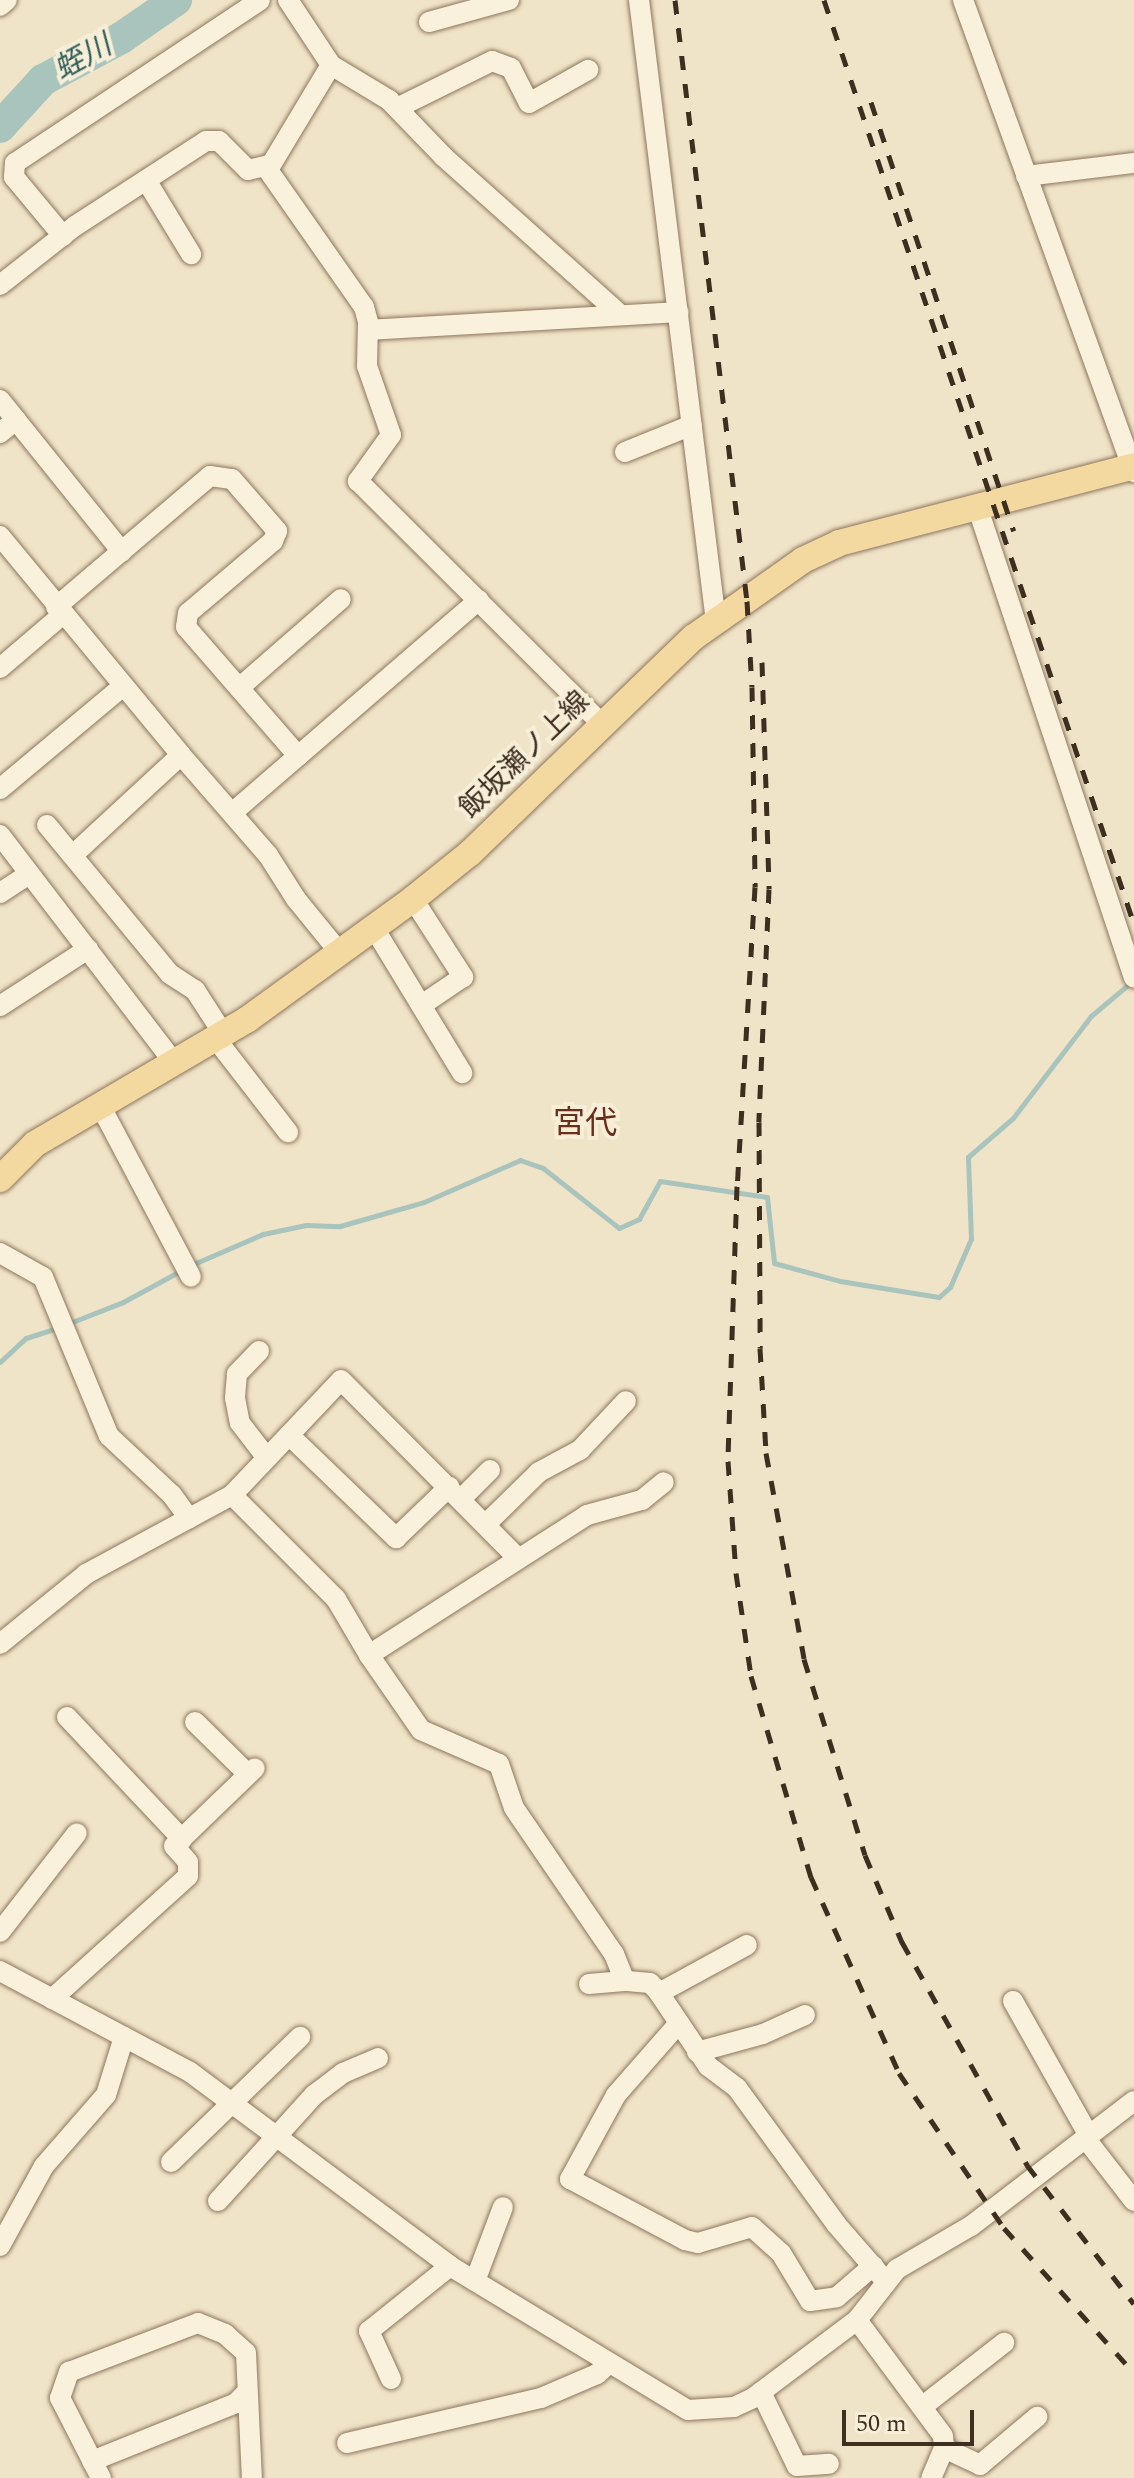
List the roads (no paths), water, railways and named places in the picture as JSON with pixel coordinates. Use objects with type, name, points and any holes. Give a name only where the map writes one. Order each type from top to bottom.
[{"type":"main road","name":"飯坂瀬ノ上線","points":[[0,1179],[35,1144],[173,1061],[220,1037],[413,899],[470,853],[716,622],[820,549],[1133,468]]},
{"type":"street","points":[[0,6],[7,0]]},
{"type":"street","points":[[63,236],[14,177],[15,163],[260,0]]},
{"type":"street","points":[[288,0],[331,65],[397,108],[621,315]]},
{"type":"street","points":[[429,22],[509,0]]},
{"type":"street","points":[[639,0],[716,622]]},
{"type":"street","points":[[963,0],[1133,468]]},
{"type":"street","points":[[397,108],[492,61],[511,68],[529,103],[588,70]]},
{"type":"street","points":[[331,65],[268,170],[364,307],[368,330],[367,366],[391,435],[358,481],[416,544],[479,600],[603,725]]},
{"type":"street","points":[[0,285],[63,236],[206,141],[219,141],[248,170],[270,165]]},
{"type":"street","points":[[1026,176],[1134,163]]},
{"type":"street","points":[[146,180],[191,254]]},
{"type":"street","points":[[368,330],[678,312]]},
{"type":"street","points":[[0,400],[8,426],[122,552]]},
{"type":"street","points":[[625,452],[692,425]]},
{"type":"street","points":[[0,667],[122,552],[210,476],[232,479],[277,531],[273,541],[188,613],[186,627],[298,756]]},
{"type":"street","points":[[977,506],[1134,978]]},
{"type":"street","points":[[0,536],[59,611],[232,813],[340,953]]},
{"type":"street","points":[[239,688],[341,599]]},
{"type":"street","points":[[232,813],[479,600]]},
{"type":"street","points":[[0,789],[123,686]]},
{"type":"street","points":[[73,855],[181,755]]},
{"type":"street","points":[[47,825],[170,974],[195,990],[220,1037],[288,1132]]},
{"type":"street","points":[[0,835],[173,1061]]},
{"type":"street","points":[[0,893],[29,874]]},
{"type":"street","points":[[413,899],[463,977],[423,1004]]},
{"type":"street","points":[[374,928],[423,1004],[462,1073]]},
{"type":"street","points":[[0,1006],[88,949]]},
{"type":"street","points":[[101,1107],[191,1277]]},
{"type":"street","points":[[0,1253],[43,1277],[66,1324],[109,1436],[152,1474],[189,1518]]},
{"type":"street","points":[[259,1351],[237,1374],[235,1398],[240,1423],[267,1458]]},
{"type":"street","points":[[0,1644],[86,1574],[232,1495],[341,1380],[487,1523],[518,1558]]},
{"type":"street","points":[[487,1523],[539,1472],[580,1450],[626,1401]]},
{"type":"street","points":[[289,1435],[396,1538],[490,1470]]},
{"type":"street","points":[[369,1655],[596,1510],[642,1500],[664,1482]]},
{"type":"street","points":[[232,1495],[336,1599],[369,1655],[421,1730],[499,1764],[514,1808],[614,1954],[625,1981]]},
{"type":"street","points":[[67,1717],[182,1839]]},
{"type":"street","points":[[52,1999],[188,1876],[188,1862],[174,1846],[251,1771],[195,1722]]},
{"type":"street","points":[[0,1932],[77,1833]]},
{"type":"street","points":[[659,1993],[747,1945]]},
{"type":"street","points":[[0,1971],[190,2072],[450,2266],[688,2410],[734,2407],[761,2392],[857,2320],[879,2273]]},
{"type":"street","points":[[589,1984],[625,1981],[650,1983],[697,2052],[749,2103],[879,2273]]},
{"type":"street","points":[[1013,2001],[1087,2138],[1134,2201]]},
{"type":"street","points":[[697,2052],[763,2034],[805,2015]]},
{"type":"street","points":[[679,2023],[616,2095],[570,2179],[685,2240],[698,2243],[752,2227],[781,2253],[810,2301],[837,2297],[971,2226],[1134,2101]]},
{"type":"street","points":[[0,2246],[44,2166],[106,2095],[124,2037]]},
{"type":"street","points":[[171,2162],[300,2037]]},
{"type":"street","points":[[218,2201],[274,2134],[343,2073],[378,2058]]},
{"type":"street","points":[[475,2281],[503,2207]]},
{"type":"street","points":[[391,2379],[369,2331],[450,2266]]},
{"type":"street","points":[[857,2320],[943,2436],[944,2448],[931,2478]]},
{"type":"street","points":[[246,2393],[236,2403],[97,2470],[60,2398],[69,2372],[198,2323],[225,2334],[246,2353],[252,2478]]},
{"type":"street","points":[[923,2406],[1004,2343]]},
{"type":"street","points":[[347,2443],[541,2398],[597,2374],[608,2364]]},
{"type":"street","points":[[761,2392],[797,2466],[829,2464]]},
{"type":"street","points":[[944,2448],[980,2465],[1037,2417]]},
{"type":"waterway","name":"蛭川","points":[[0,127],[43,80],[121,38],[176,0]]},
{"type":"waterway","points":[[189,1266],[263,1234],[306,1225],[340,1226],[424,1202],[520,1160],[543,1168],[619,1228],[639,1219],[660,1181],[767,1197],[774,1263],[840,1281],[939,1297],[950,1287],[971,1239],[968,1157],[1013,1118],[1091,1016],[1130,983]]},
{"type":"waterway","points":[[67,1324],[123,1302],[180,1271]]},
{"type":"waterway","points":[[0,1362],[26,1338],[57,1328]]},
{"type":"railway","points":[[675,0],[747,601],[752,687],[755,887],[737,1186],[728,1461],[736,1573],[751,1676],[811,1877],[899,2073],[1004,2228],[1134,2373]]},
{"type":"railway","points":[[824,0],[1134,924]]},
{"type":"railway","points":[[871,102],[1014,531]]},
{"type":"railway","points":[[762,662],[769,889],[759,1122],[760,1348],[766,1453],[804,1659],[865,1855],[902,1942],[1027,2165],[1134,2304]]},
{"type":"district","name":"宮代","points":[[585,1124]]}]
